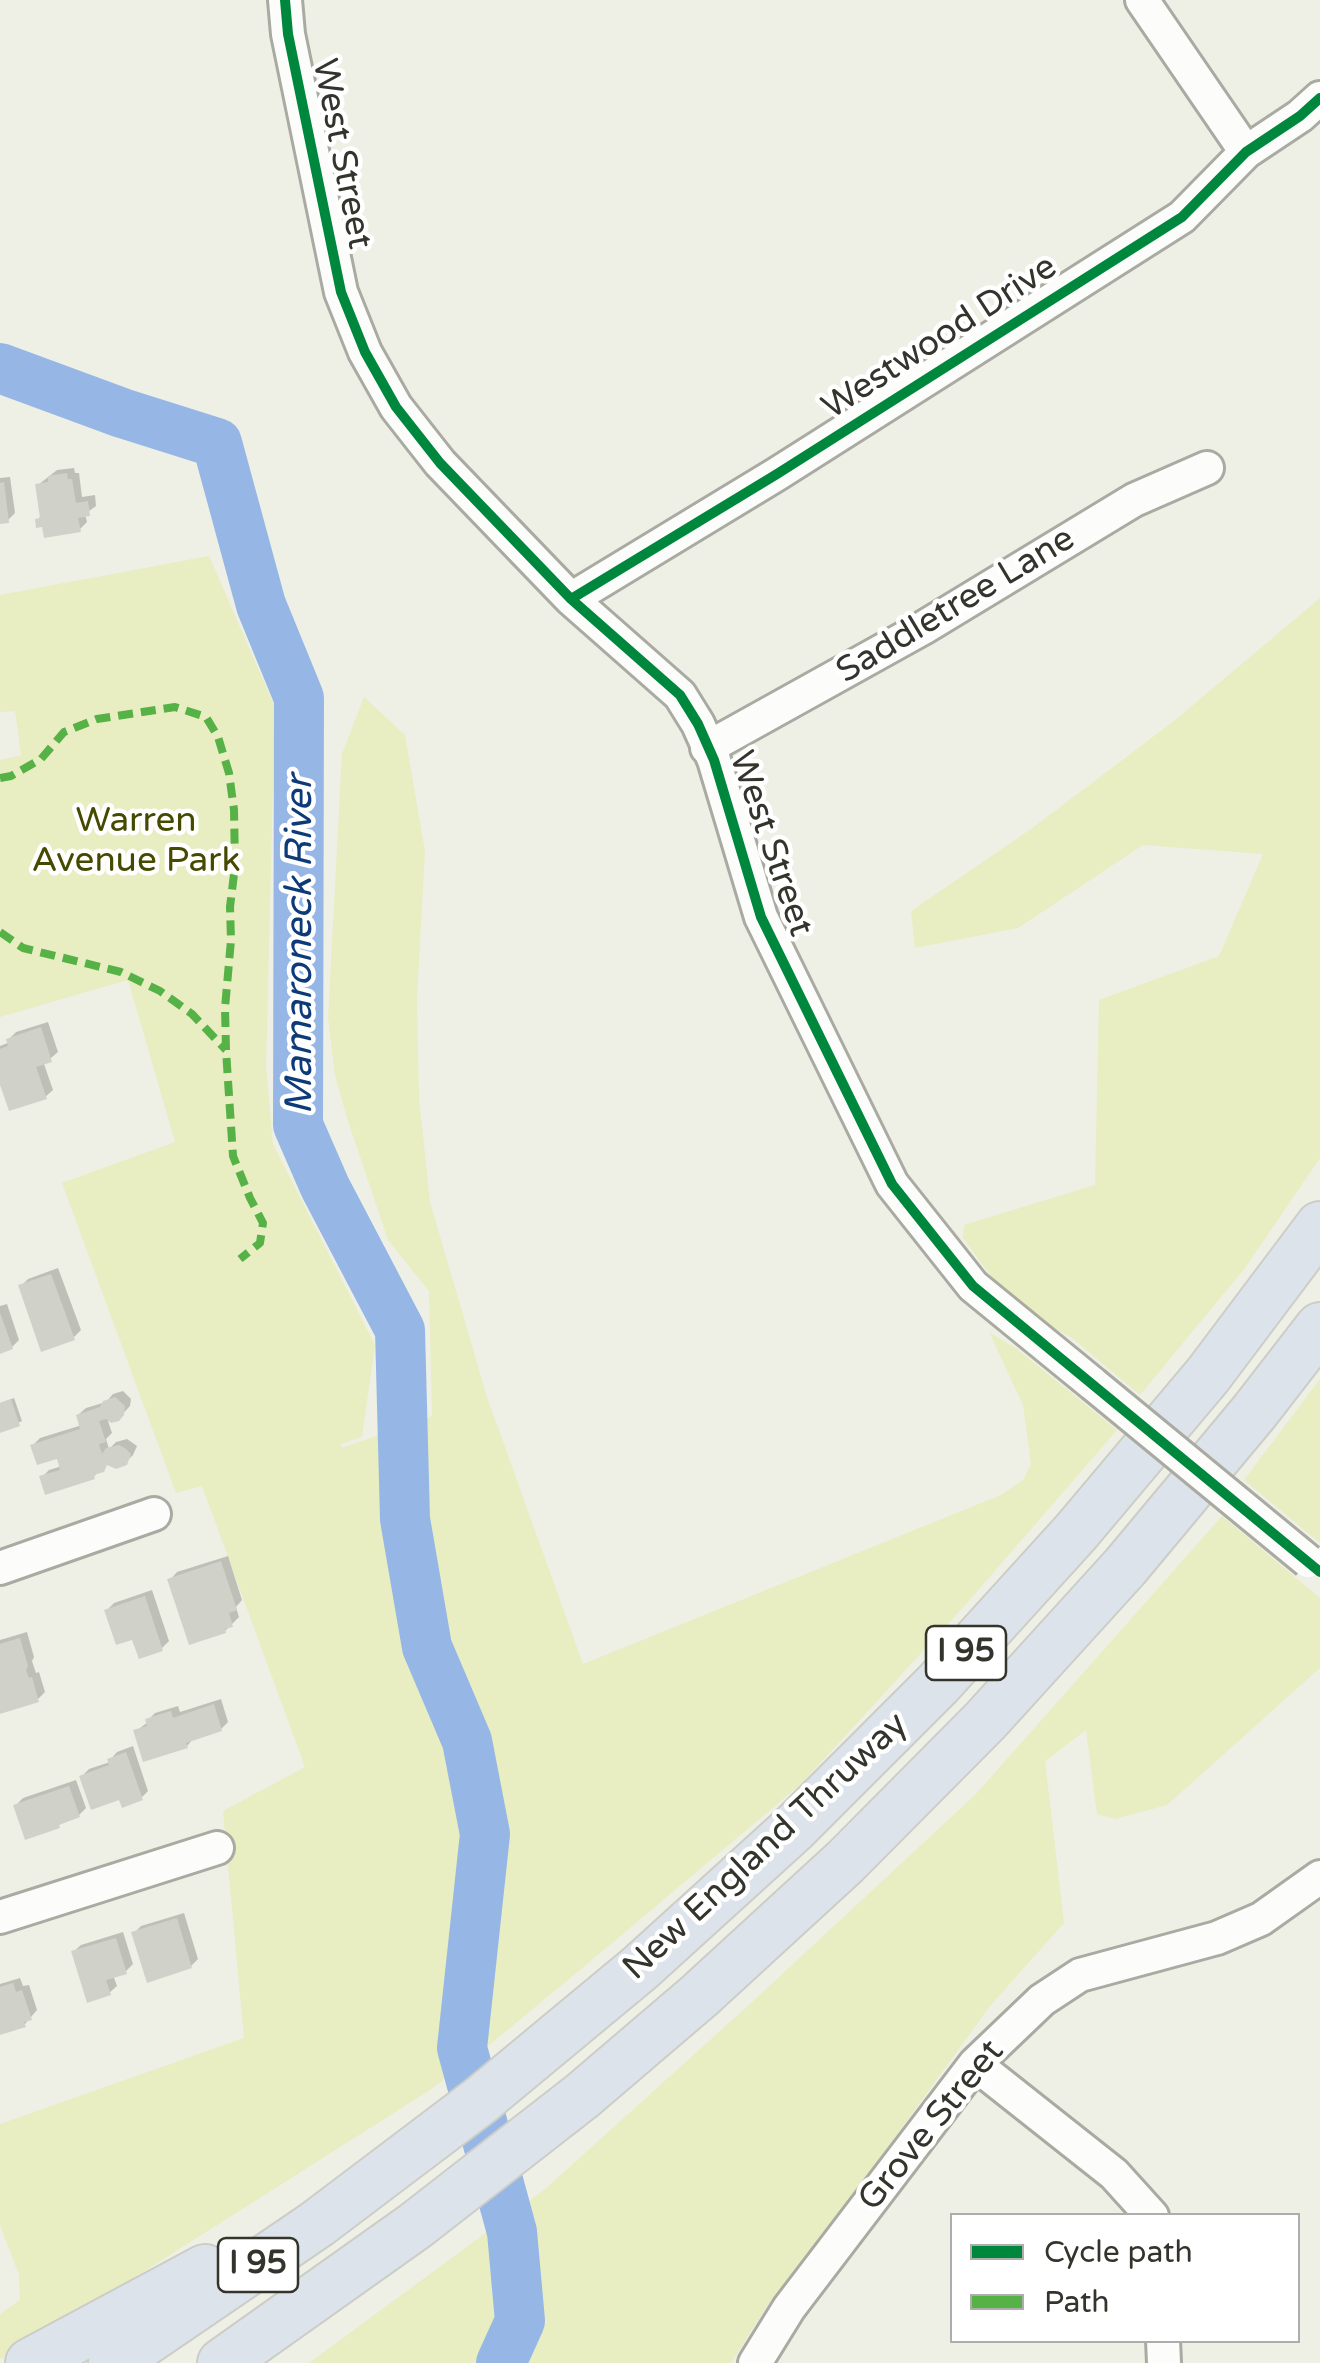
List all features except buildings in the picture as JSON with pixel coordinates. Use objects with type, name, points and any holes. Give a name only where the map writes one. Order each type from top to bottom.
[{"type":"highway","name":"New England Thruway","points":[[112,2363],[235,2281],[400,2162],[640,1968],[792,1829],[938,1684],[1076,1532],[1208,1375],[1320,1226]]},
{"type":"highway","name":"New England Thruway","points":[[222,2363],[416,2226],[582,2096],[773,1930],[914,1794],[1079,1619],[1188,1493],[1320,1327]]},
{"type":"highway","points":[[30,2363],[400,2162]]},
{"type":"street","name":"West Street","points":[[285,0],[288,34],[341,292],[364,352],[396,407],[440,463],[572,599],[680,695],[714,760],[760,917],[892,1184],[974,1286],[1314,1566]]},
{"type":"street","points":[[1142,0],[1246,152]]},
{"type":"street","name":"Westwood Drive","points":[[572,599],[777,474],[1182,216],[1246,152],[1320,98]]},
{"type":"street","name":"Saddletree Lane","points":[[707,748],[923,628],[1134,500],[1207,468]]},
{"type":"street","points":[[0,1568],[154,1514]]},
{"type":"street","points":[[0,1918],[217,1848]]},
{"type":"street","name":"Grove Street","points":[[756,2363],[789,2308],[974,2064],[1042,2000],[1080,1975],[1217,1938],[1262,1919],[1320,1877]]},
{"type":"street","points":[[974,2064],[1114,2174],[1149,2213]]},
{"type":"green space","name":"Warren Avenue Park","points":[[209,556],[275,707],[266,1067],[273,1144],[375,1345],[362,1437],[341,1444],[342,1448],[432,1416],[429,1291],[388,1240],[335,1075],[328,1018],[342,754],[364,697],[405,735],[425,851],[417,998],[419,1098],[430,1202],[487,1397],[583,1664],[1001,1495],[1023,1480],[1031,1464],[1023,1405],[989,1332],[1017,1349],[1117,1430],[967,1603],[801,1784],[587,1964],[430,2090],[0,2359],[0,2314],[20,2300],[19,2275],[0,2225],[0,2124],[244,2038],[223,1811],[305,1767],[202,1486],[176,1493],[62,1183],[175,1142],[128,980],[0,1017],[0,760],[21,755],[15,711],[0,712],[0,595]]},
{"type":"green space","points":[[1320,598],[1320,1158],[1245,1268],[1140,1395],[1071,1337],[1015,1309],[963,1238],[964,1225],[1095,1185],[1099,1000],[1219,956],[1263,854],[1143,845],[1018,928],[915,948],[911,911],[1031,829],[1174,721]]},
{"type":"green space","points":[[1320,1379],[1320,1543],[1244,1480]]},
{"type":"green space","points":[[1222,1516],[1320,1598],[1320,1668],[1167,1805],[1115,1819],[1097,1814],[1086,1730],[1045,1761],[1064,1923],[990,2006],[767,2306],[731,2363],[309,2363],[544,2190],[751,2003],[976,1794]]},
{"type":"waterway","name":"Mamaroneck River","points":[[0,368],[217,443],[261,605],[299,698],[298,1125],[325,1187],[400,1330],[405,1519],[427,1647],[467,1741],[485,1834],[462,2048],[512,2232],[520,2321],[501,2363]]},
{"type":"marked path","points":[[0,778],[41,759],[64,732],[97,719],[175,707],[206,717],[218,737],[229,773],[234,810],[235,866],[225,1008],[233,1156],[263,1223],[260,1243],[240,1259]]},
{"type":"marked path","points":[[0,932],[23,948],[121,972],[160,991],[192,1014],[226,1050]]},
{"type":"cycle path","points":[[285,0],[288,34],[341,292],[365,352],[396,407],[440,463],[571,599],[680,695],[714,760],[761,917],[892,1184],[973,1286],[1320,1572]]},
{"type":"cycle path","points":[[571,599],[777,474],[1182,217],[1246,152],[1320,98]]}]
